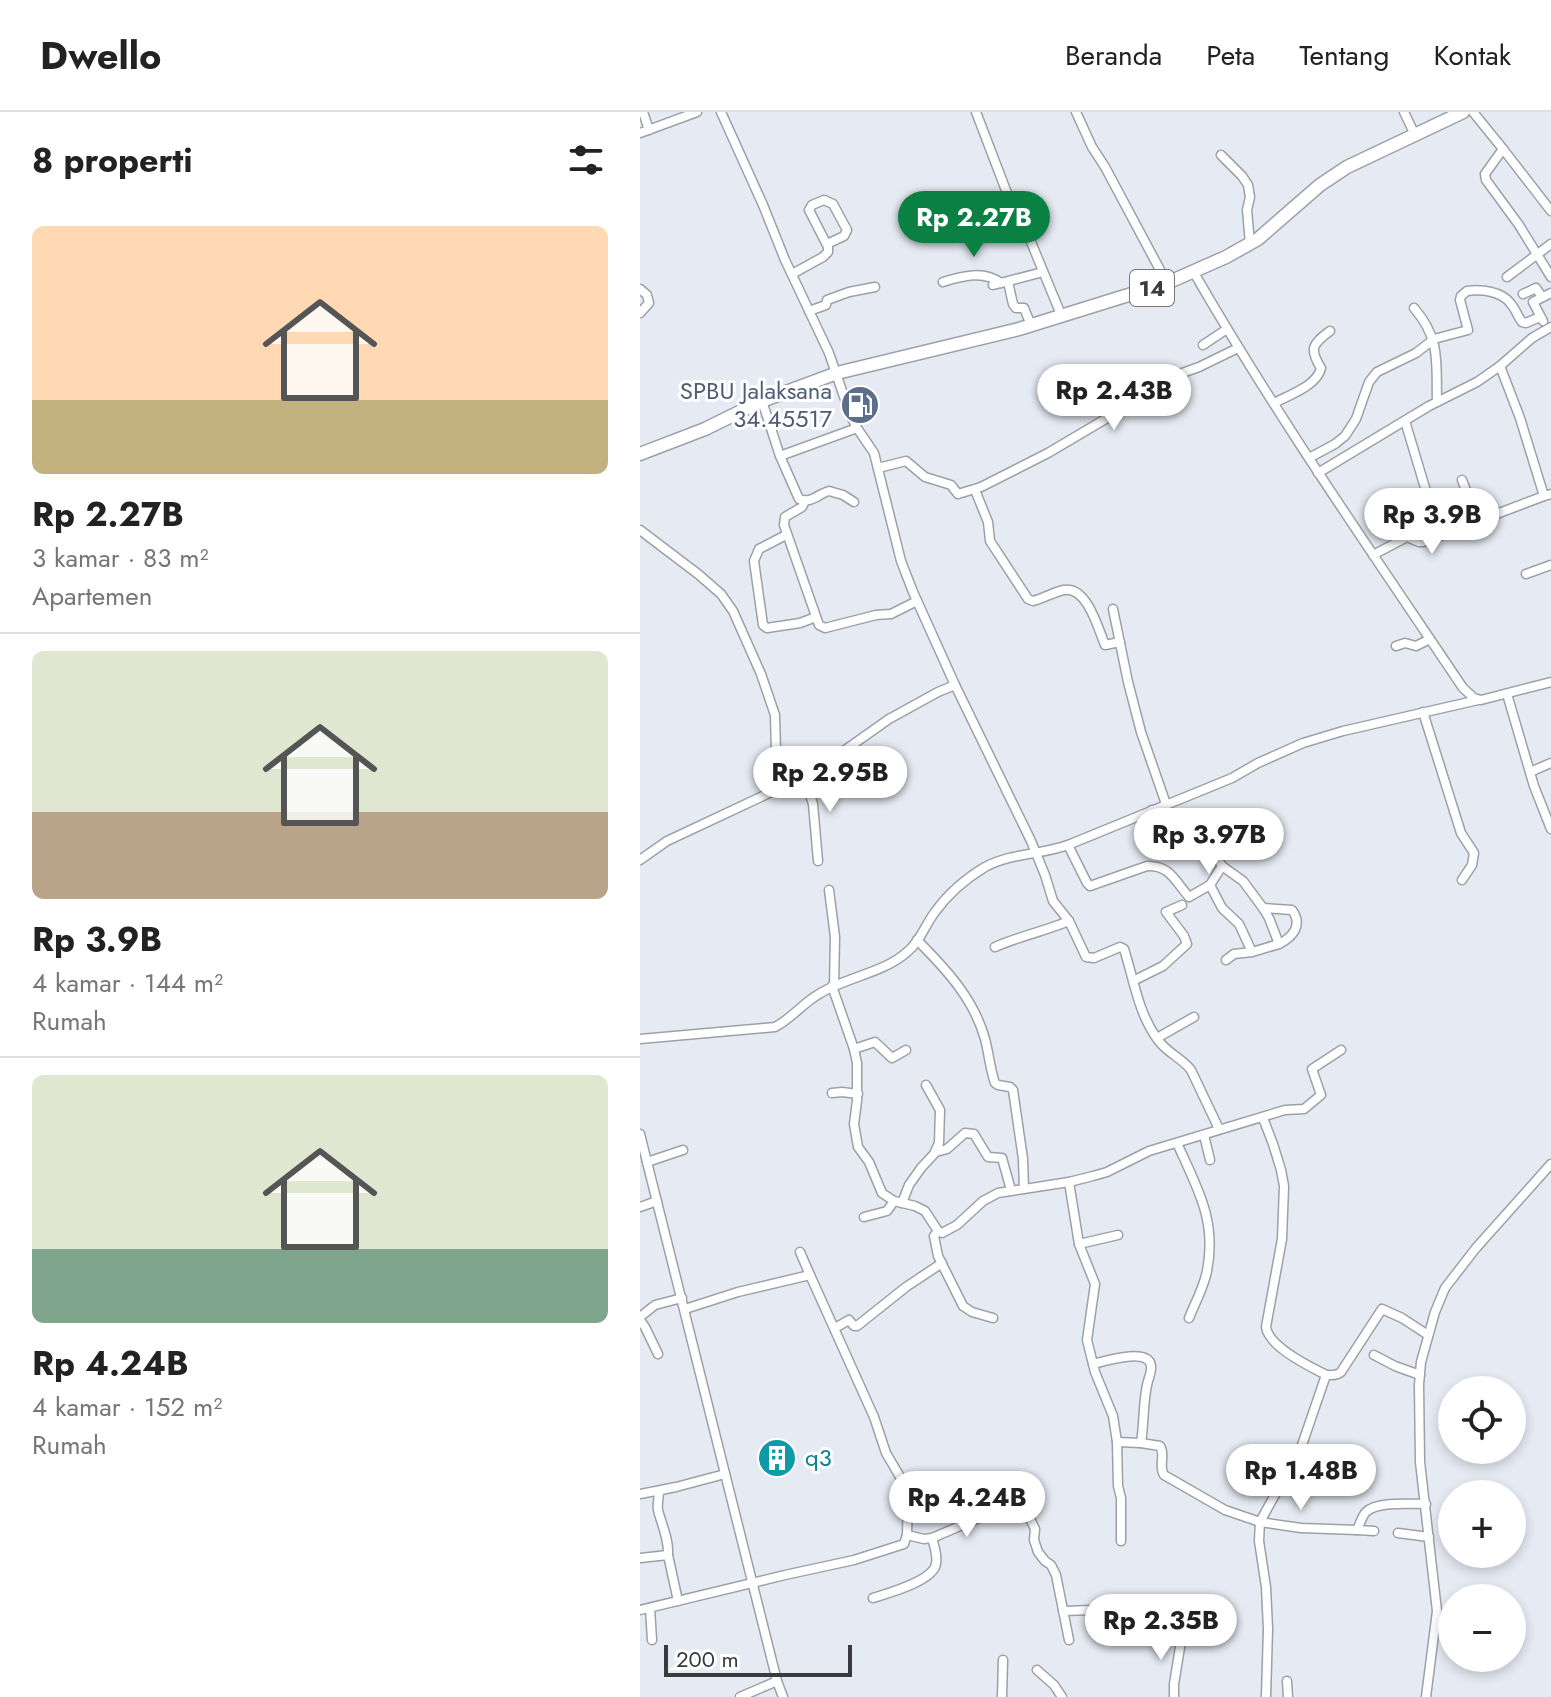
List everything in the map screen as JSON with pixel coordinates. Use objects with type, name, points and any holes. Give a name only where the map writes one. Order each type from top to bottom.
[{"type":"highway","name":"14","points":[[640,454],[705,429],[762,401],[837,373],[1062,317],[1167,283],[1250,244],[1320,185],[1361,160],[1463,112]]},
{"type":"street","points":[[643,112],[644,132],[697,112]]},
{"type":"street","points":[[721,112],[837,373],[850,414],[872,448],[901,561],[917,601],[1037,854],[1053,901],[1069,921],[1086,957],[1094,958],[1120,947],[1124,949],[1141,1009],[1157,1038],[1167,1050],[1186,1063],[1219,1129]]},
{"type":"street","points":[[977,112],[1007,193],[1024,225],[1062,317]]},
{"type":"street","points":[[1076,112],[1167,283]]},
{"type":"street","points":[[1404,112],[1415,135]]},
{"type":"street","points":[[1473,112],[1551,211]]},
{"type":"street","points":[[1503,149],[1485,177],[1551,277]]},
{"type":"street","points":[[1221,155],[1248,185],[1250,244]]},
{"type":"street","points":[[963,210],[989,203],[1007,193]]},
{"type":"street","points":[[792,274],[825,256],[828,250],[809,210],[812,205],[824,200],[833,204],[847,230],[844,236],[827,244]]},
{"type":"street","points":[[1507,277],[1551,244]]},
{"type":"street","points":[[1193,271],[1318,473],[1463,688],[1478,700]]},
{"type":"street","points":[[1001,283],[1043,272]]},
{"type":"street","points":[[943,282],[968,274],[992,278],[1001,283],[1016,308],[1026,311],[1031,325]]},
{"type":"street","points":[[809,311],[826,305],[827,300],[875,287]]},
{"type":"street","points":[[1318,473],[1437,402],[1467,388],[1549,328],[1533,302],[1546,295],[1536,288],[1523,294]]},
{"type":"street","points":[[640,289],[647,295],[649,303],[640,313]]},
{"type":"street","points":[[1309,458],[1345,436],[1356,419],[1374,374],[1416,353],[1434,339],[1468,330],[1460,300],[1467,291],[1488,292],[1505,298],[1522,322],[1540,317]]},
{"type":"street","points":[[1414,308],[1424,319],[1434,339],[1437,402]]},
{"type":"street","points":[[1203,345],[1227,329]]},
{"type":"street","points":[[1274,403],[1317,378],[1321,368],[1313,347],[1330,331]]},
{"type":"street","points":[[878,468],[906,461],[925,477],[951,485],[958,494],[975,490],[1048,453],[1114,414],[1135,390],[1199,367],[1238,348]]},
{"type":"street","points":[[1373,555],[1407,537],[1419,542],[1548,495],[1500,366]]},
{"type":"street","points":[[762,401],[798,498],[811,500],[829,491],[854,502]]},
{"type":"street","points":[[1405,421],[1427,495],[1444,534]]},
{"type":"street","points":[[780,456],[857,428]]},
{"type":"street","points":[[1462,480],[1478,521]]},
{"type":"street","points":[[975,490],[988,522],[990,541],[1028,599],[1033,601],[1065,590],[1077,592],[1091,611],[1105,645],[1120,642]]},
{"type":"street","points":[[805,501],[802,507],[784,518],[786,535],[819,625],[825,628],[891,614],[917,601]]},
{"type":"street","points":[[640,530],[698,574],[727,601],[761,674],[775,715],[775,750],[781,759],[804,776],[813,804],[818,861]]},
{"type":"street","points":[[786,535],[759,549],[754,561],[763,625],[767,628],[816,617]]},
{"type":"street","points":[[1526,574],[1551,565]]},
{"type":"street","points":[[1113,609],[1141,732],[1166,804]]},
{"type":"street","points":[[1396,646],[1405,643],[1416,646],[1430,639]]},
{"type":"street","points":[[640,1039],[775,1027],[833,986],[894,962],[912,948],[934,912],[951,892],[988,866],[1010,857],[1037,854],[1068,845],[1232,778],[1258,763],[1329,734],[1551,682]]},
{"type":"street","points":[[640,860],[667,841],[814,772],[889,719],[955,685]]},
{"type":"street","points":[[1507,694],[1551,829]]},
{"type":"street","points":[[1423,712],[1461,833],[1474,853],[1472,865],[1462,880]]},
{"type":"street","points":[[1530,772],[1551,763]]},
{"type":"street","points":[[1152,810],[1161,828],[1173,838],[1184,842],[1203,840],[1209,845],[1222,866],[1243,881],[1263,908],[1279,944]]},
{"type":"street","points":[[1068,845],[1090,886],[1147,866],[1157,866],[1166,869],[1189,897],[1210,885],[1222,866]]},
{"type":"street","points":[[1210,885],[1222,908],[1237,921],[1252,952]]},
{"type":"street","points":[[829,890],[835,937],[833,986],[854,1049],[858,1072],[854,1119],[858,1147],[869,1162],[882,1193],[925,1211],[938,1231]]},
{"type":"street","points":[[1133,981],[1163,966],[1187,944],[1166,912],[1182,905]]},
{"type":"street","points":[[1226,960],[1234,954],[1279,944],[1293,934],[1298,922],[1292,910],[1263,908]]},
{"type":"street","points":[[995,947],[1019,936],[1069,921]]},
{"type":"street","points":[[917,940],[942,965],[976,1013],[995,1083],[1013,1090],[1024,1189]]},
{"type":"street","points":[[1157,1038],[1194,1017]]},
{"type":"street","points":[[854,1049],[875,1042],[892,1058],[906,1050]]},
{"type":"street","points":[[938,1231],[948,1231],[990,1197],[1011,1190],[1069,1182],[1107,1172],[1149,1151],[1285,1110],[1304,1109],[1321,1093],[1311,1071],[1341,1050]]},
{"type":"street","points":[[864,1217],[887,1211],[898,1202],[936,1152],[940,1110],[926,1085]]},
{"type":"street","points":[[832,1093],[858,1094]]},
{"type":"street","points":[[1263,1118],[1284,1186],[1282,1239],[1265,1329],[1269,1336],[1292,1356],[1326,1375],[1336,1375],[1382,1309],[1428,1335]]},
{"type":"street","points":[[936,1152],[947,1149],[965,1133],[974,1134],[988,1157],[1002,1158],[1011,1190]]},
{"type":"street","points":[[1204,1135],[1210,1160]]},
{"type":"street","points":[[641,1139],[783,1697]]},
{"type":"street","points":[[1177,1143],[1200,1194],[1209,1223],[1207,1273],[1189,1318]]},
{"type":"street","points":[[647,1162],[683,1150]]},
{"type":"street","points":[[1424,1696],[1437,1611],[1418,1424],[1420,1375],[1428,1335],[1439,1299],[1459,1268],[1551,1164]]},
{"type":"street","points":[[1069,1182],[1079,1244],[1095,1284],[1087,1340],[1113,1416],[1121,1498],[1121,1541]]},
{"type":"street","points":[[640,1207],[657,1201]]},
{"type":"street","points":[[938,1231],[934,1236],[942,1263],[966,1309],[993,1318]]},
{"type":"street","points":[[1079,1244],[1118,1235]]},
{"type":"street","points":[[800,1252],[874,1417],[886,1453],[907,1490],[903,1542]]},
{"type":"street","points":[[835,1328],[849,1320],[857,1326],[942,1263]]},
{"type":"street","points":[[685,1309],[738,1292],[810,1275]]},
{"type":"street","points":[[658,1354],[640,1319],[655,1305],[682,1298]]},
{"type":"street","points":[[1093,1364],[1136,1355],[1150,1362],[1141,1443]]},
{"type":"street","points":[[1374,1355],[1420,1375]]},
{"type":"street","points":[[1266,1697],[1267,1615],[1259,1541],[1260,1522],[1302,1445],[1326,1375]]},
{"type":"street","points":[[1117,1442],[1159,1446],[1162,1448],[1161,1471],[1166,1477],[1225,1510],[1260,1522],[1301,1528],[1374,1531]]},
{"type":"street","points":[[640,1494],[725,1474]]},
{"type":"street","points":[[659,1491],[657,1507],[667,1539],[678,1601]]},
{"type":"street","points":[[652,1640],[645,1609],[854,1560],[903,1542],[932,1538],[1021,1500],[1035,1529],[1034,1540],[1038,1552],[1056,1575],[1069,1640]]},
{"type":"street","points":[[1357,1530],[1366,1512],[1373,1508],[1392,1504],[1426,1504]]},
{"type":"street","points":[[1398,1533],[1429,1537]]},
{"type":"street","points":[[873,1598],[932,1573],[936,1558],[932,1538]]},
{"type":"street","points":[[640,1558],[668,1555]]},
{"type":"street","points":[[1063,1611],[1093,1610]]},
{"type":"street","points":[[1174,1697],[1183,1629]]},
{"type":"street","points":[[1002,1697],[1003,1660]]},
{"type":"street","points":[[1037,1670],[1062,1697]]},
{"type":"street","points":[[740,1697],[777,1681]]},
{"type":"street","points":[[1287,1681],[1288,1697]]},
{"type":"place","name":"SPBU Jalaksana 34.45517","points":[[860,405]]},
{"type":"place","name":"q3","points":[[777,1458]]}]
